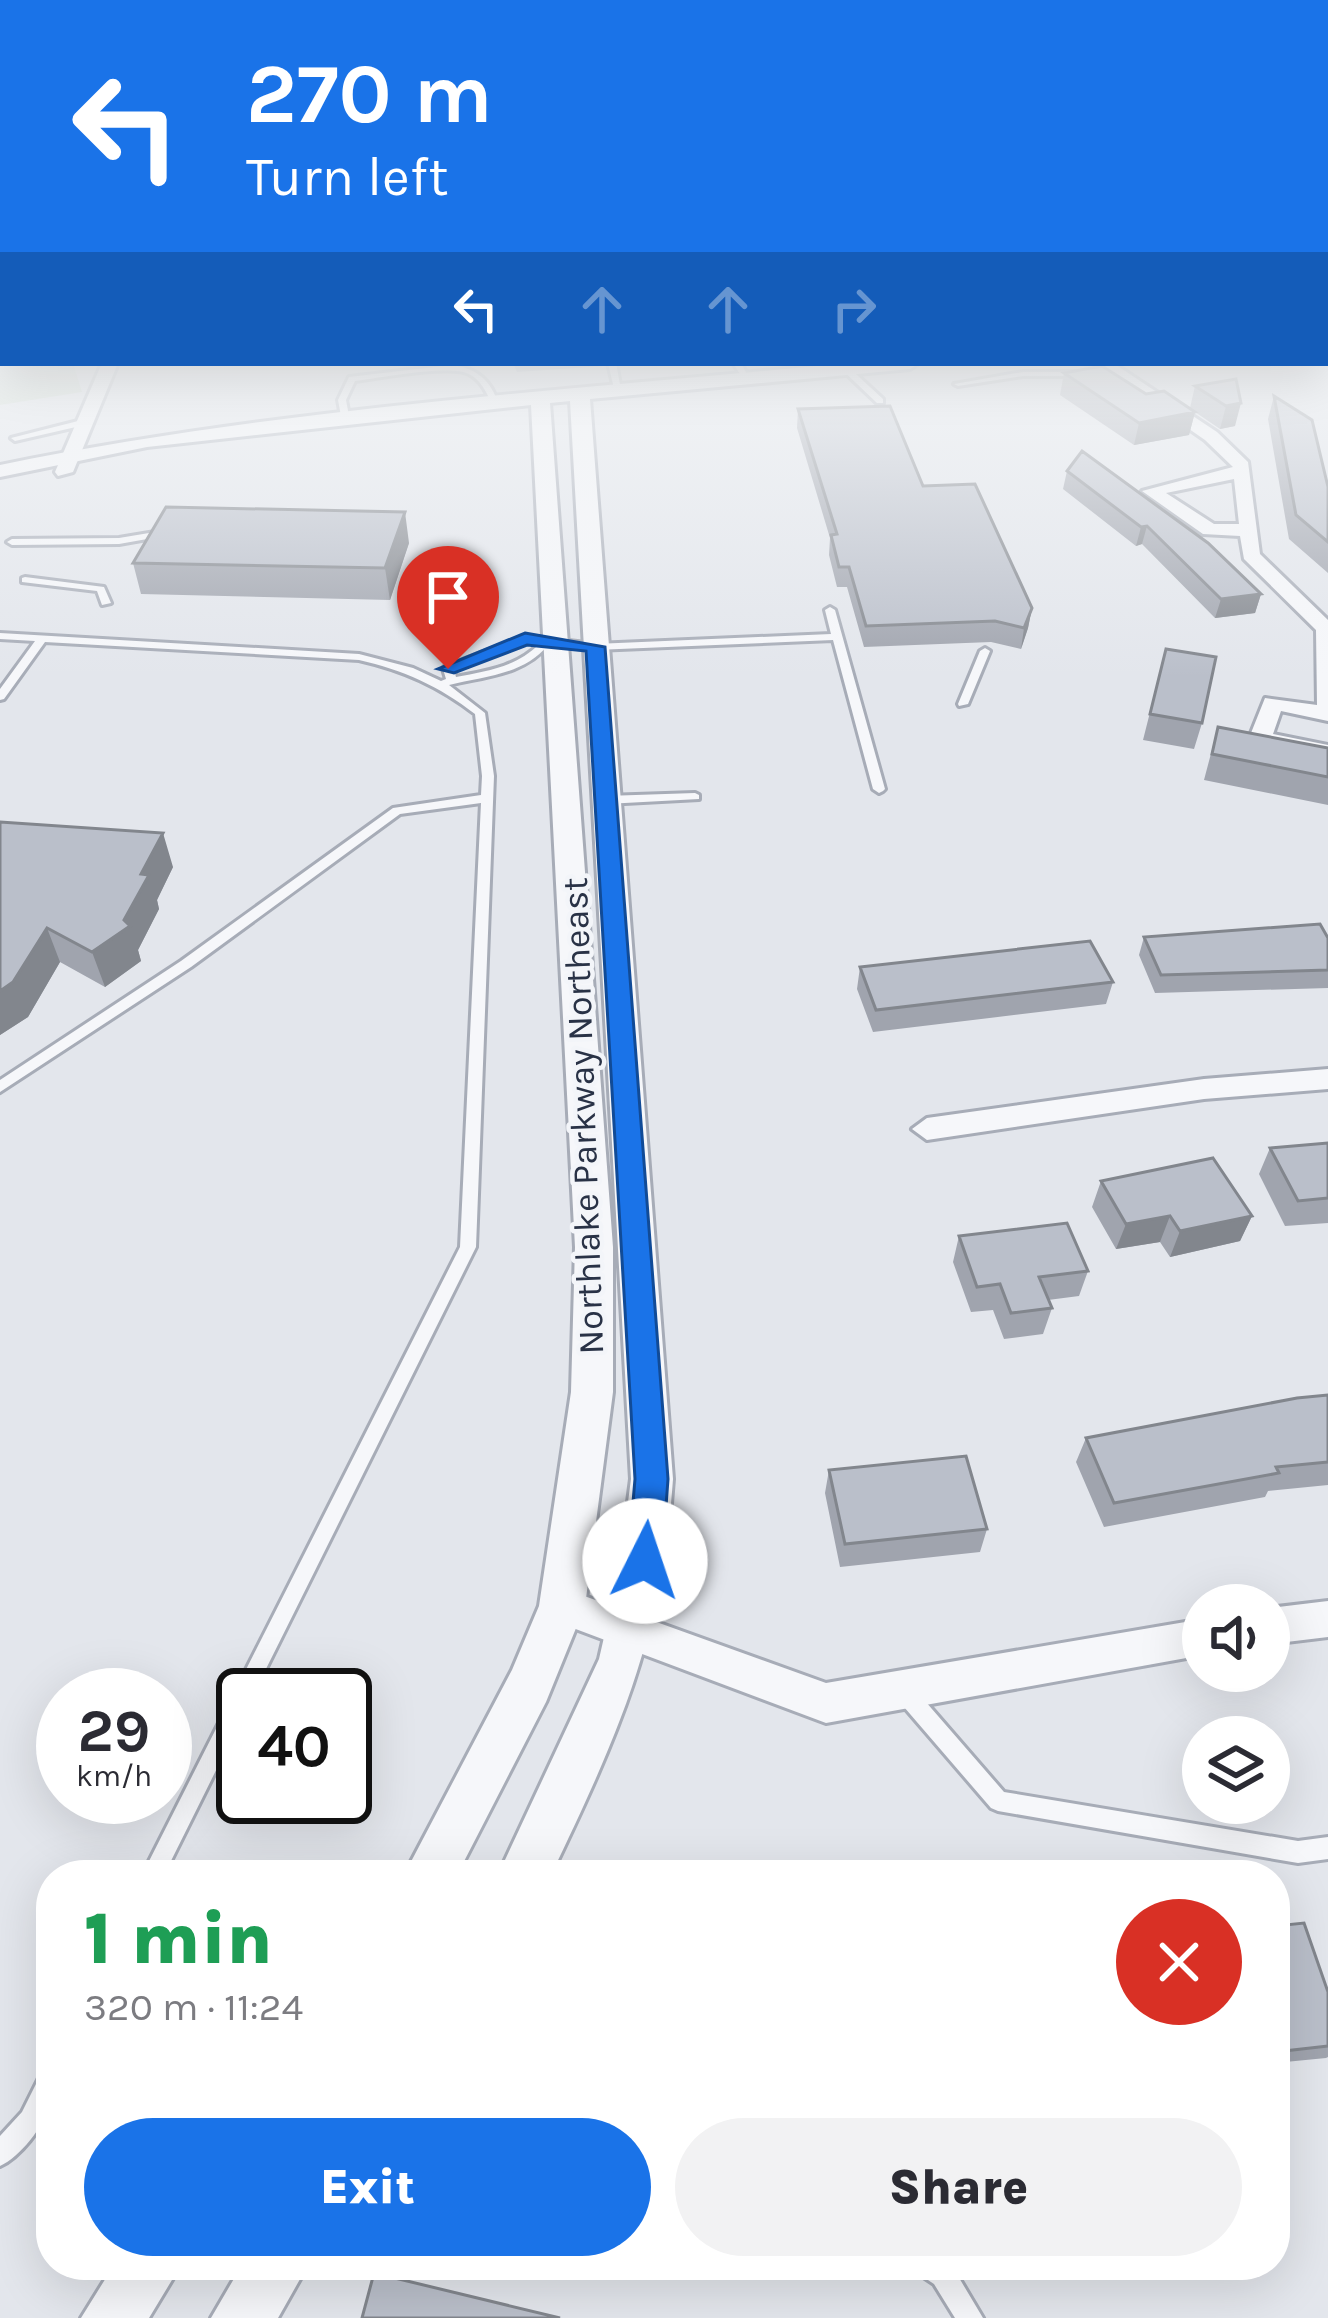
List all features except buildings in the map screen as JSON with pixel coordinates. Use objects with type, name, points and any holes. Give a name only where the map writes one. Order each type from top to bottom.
[{"type":"street","points":[[68,464],[70,460]]},
{"type":"street","points":[[0,487],[90,460]]},
{"type":"street","points":[[0,471],[95,460]]},
{"type":"street","name":"Northlake Parkway Northeast","points":[[438,1860],[529,1686],[562,1606],[592,1392],[594,1247],[566,646],[548,460]]},
{"type":"street","name":"Northlake Parkway Northeast","points":[[531,1860],[581,1757],[630,1633],[645,1561],[652,1479],[606,800],[566,646],[576,460]]},
{"type":"street","points":[[1236,460],[1243,472],[1252,555],[1326,628],[1326,713],[1273,703],[1260,738],[1328,752]]},
{"type":"street","points":[[1243,472],[1150,491],[1210,530],[1248,530]]},
{"type":"street","points":[[927,1129],[1204,1088],[1328,1079]]},
{"type":"street","points":[[562,1606],[826,1703],[1182,1641]]},
{"type":"street","points":[[1290,1624],[1328,1619]]},
{"type":"street","points":[[112,2318],[140,2280]]},
{"type":"street","points":[[242,2318],[268,2280]]},
{"type":"lane","points":[[13,542],[119,541],[161,534]]},
{"type":"lane","points":[[25,580],[91,585],[101,589],[106,603]]},
{"type":"lane","points":[[830,610],[879,789]]},
{"type":"lane","points":[[0,636],[359,657],[410,667],[448,682],[480,713],[488,798],[468,1247],[257,1668]]},
{"type":"lane","points":[[0,697],[43,637]]},
{"type":"lane","points":[[448,682],[448,669],[525,639],[566,646],[837,637]]},
{"type":"lane","points":[[448,682],[469,681],[566,646]]},
{"type":"lane","points":[[963,704],[985,652]]},
{"type":"lane","points":[[606,800],[695,797]]},
{"type":"lane","points":[[0,1087],[186,964],[398,811],[488,798]]},
{"type":"lane","points":[[902,1690],[998,1801],[1298,1852],[1328,1848]]},
{"type":"lane","points":[[160,1860],[216,1749]]},
{"type":"lane","points":[[0,2154],[36,2108]]},
{"type":"lane","points":[[946,2280],[970,2318]]},
{"type":"route","points":[[448,669],[525,639],[543,645],[595,647],[652,1479],[645,1561]]}]
